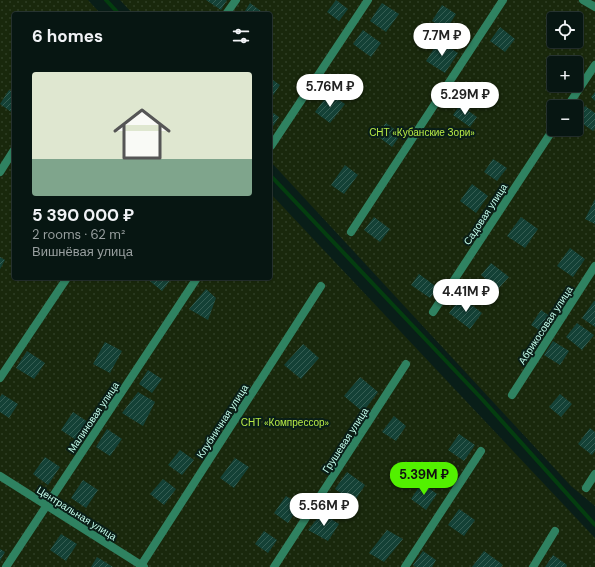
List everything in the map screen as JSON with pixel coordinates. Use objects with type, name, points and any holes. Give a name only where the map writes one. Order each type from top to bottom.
[{"type":"street","points":[[227,12],[236,0]]},
{"type":"street","points":[[272,144],[368,0]]},
{"type":"street","points":[[351,232],[503,0]]},
{"type":"street","points":[[583,0],[595,7]]},
{"type":"street","points":[[572,100],[595,65]]},
{"type":"street","name":"Садовая улица","points":[[433,312],[549,136]]},
{"type":"street","points":[[0,172],[12,153]]},
{"type":"street","name":"Абрикосовая улица","points":[[512,395],[595,266]]},
{"type":"street","points":[[0,378],[65,280]]},
{"type":"street","name":"Малиновая улица","points":[[6,567],[195,280]]},
{"type":"street","name":"Клубничная улица","points":[[141,566],[321,286]]},
{"type":"street","name":"Грушевая улица","points":[[274,567],[406,364]]},
{"type":"street","points":[[405,567],[481,451]]},
{"type":"street","points":[[586,488],[595,474]]},
{"type":"street","name":"Центральная улица","points":[[0,476],[141,566]]},
{"type":"street","points":[[533,567],[555,531]]},
{"type":"green space","name":"СНТ «Компрессор»","points":[[0,0],[88,0],[99,12],[12,12],[12,280],[272,280],[272,195],[595,538],[595,567],[0,567]]},
{"type":"green space","name":"СНТ «Кубанские Зори»","points":[[120,0],[595,0],[595,506],[571,486],[272,163],[272,12],[131,12]]},
{"type":"building","points":[[206,0],[227,0],[221,10]]},
{"type":"building","points":[[336,0],[348,9],[339,21],[327,12]]},
{"type":"building","points":[[250,3],[262,12],[244,12]]},
{"type":"building","points":[[382,3],[399,14],[386,32],[370,21]]},
{"type":"building","points":[[442,5],[456,14],[446,30],[432,21]]},
{"type":"building","points":[[500,27],[515,39],[505,52],[490,41]]},
{"type":"building","points":[[363,30],[381,43],[371,57],[353,44]]},
{"type":"building","points":[[439,41],[458,53],[445,73],[426,61]]},
{"type":"building","points":[[272,79],[280,85],[272,97]]},
{"type":"building","points":[[9,90],[12,92],[12,113],[0,104]]},
{"type":"building","points":[[595,92],[595,101],[591,97]]},
{"type":"building","points":[[329,93],[345,104],[330,123],[315,112]]},
{"type":"building","points":[[460,105],[477,117],[470,127],[453,115]]},
{"type":"building","points":[[585,106],[595,113],[595,128],[593,131],[583,124],[583,109]]},
{"type":"building","points":[[272,112],[279,117],[272,128]]},
{"type":"building","points":[[386,123],[401,134],[392,147],[376,135]]},
{"type":"building","points":[[493,159],[507,168],[497,181],[484,172]]},
{"type":"building","points":[[345,165],[358,175],[344,194],[331,185]]},
{"type":"building","points":[[472,184],[488,196],[476,213],[460,201]]},
{"type":"building","points":[[595,199],[595,224],[585,219]]},
{"type":"building","points":[[374,217],[390,229],[380,242],[364,230]]},
{"type":"building","points":[[521,217],[538,229],[525,248],[507,236]]},
{"type":"building","points":[[570,248],[585,259],[573,277],[557,266]]},
{"type":"building","points":[[0,257],[5,260],[0,269]]},
{"type":"building","points":[[491,263],[509,277],[498,289],[481,275]]},
{"type":"building","points":[[419,274],[438,288],[430,298],[411,285]]},
{"type":"building","points":[[148,280],[170,280],[162,291]]},
{"type":"building","points":[[206,289],[216,298],[208,320],[189,309]]},
{"type":"building","points":[[461,297],[482,313],[470,329],[449,313]]},
{"type":"building","points":[[595,301],[595,327],[582,318]]},
{"type":"building","points":[[541,310],[554,319],[544,333],[531,325]]},
{"type":"building","points":[[577,323],[594,335],[582,350],[566,337]]},
{"type":"building","points":[[553,341],[569,351],[560,365],[544,355]]},
{"type":"building","points":[[105,342],[122,351],[110,373],[93,364]]},
{"type":"building","points":[[303,344],[319,358],[301,379],[284,365]]},
{"type":"building","points":[[27,351],[45,363],[34,379],[16,368]]},
{"type":"building","points":[[148,370],[162,379],[152,393],[139,384]]},
{"type":"building","points":[[360,377],[378,392],[363,412],[344,396]]},
{"type":"building","points":[[138,392],[155,402],[143,426],[122,413]]},
{"type":"building","points":[[2,394],[18,404],[9,418],[0,412],[0,397]]},
{"type":"building","points":[[560,394],[572,404],[561,417],[549,407]]},
{"type":"building","points":[[73,412],[88,422],[76,440],[61,430]]},
{"type":"building","points":[[394,416],[406,426],[396,441],[382,432]]},
{"type":"building","points":[[590,428],[595,432],[595,451],[592,455],[578,444]]},
{"type":"building","points":[[107,429],[122,439],[110,456],[96,447]]},
{"type":"building","points":[[459,434],[475,445],[464,461],[448,450]]},
{"type":"building","points":[[180,450],[194,460],[182,475],[168,465]]},
{"type":"building","points":[[45,457],[60,467],[48,485],[33,474]]},
{"type":"building","points":[[235,458],[249,467],[234,488],[220,478]]},
{"type":"building","points":[[347,472],[365,485],[354,502],[335,489]]},
{"type":"building","points":[[163,479],[176,489],[164,505],[150,494]]},
{"type":"building","points":[[83,480],[98,490],[86,508],[71,498]]},
{"type":"building","points":[[422,483],[437,494],[426,510],[411,499]]},
{"type":"building","points":[[286,496],[300,505],[288,523],[274,513]]},
{"type":"building","points":[[459,509],[475,520],[464,536],[448,525]]},
{"type":"building","points":[[322,513],[339,524],[328,541],[308,530]]},
{"type":"building","points":[[387,530],[403,539],[384,562],[369,553]]},
{"type":"building","points":[[264,531],[277,540],[268,553],[255,544]]},
{"type":"building","points":[[61,534],[77,544],[66,561],[50,550]]},
{"type":"building","points":[[0,549],[5,552],[0,561]]},
{"type":"building","points":[[423,551],[436,560],[432,567],[416,567],[413,565]]},
{"type":"building","points":[[484,551],[503,565],[501,567],[472,567]]},
{"type":"building","points":[[553,555],[567,565],[566,567],[545,567]]},
{"type":"building","points":[[97,557],[113,567],[91,567]]},
{"type":"waterway","points":[[106,0],[117,12]]},
{"type":"waterway","points":[[272,177],[481,398],[595,525]]}]
